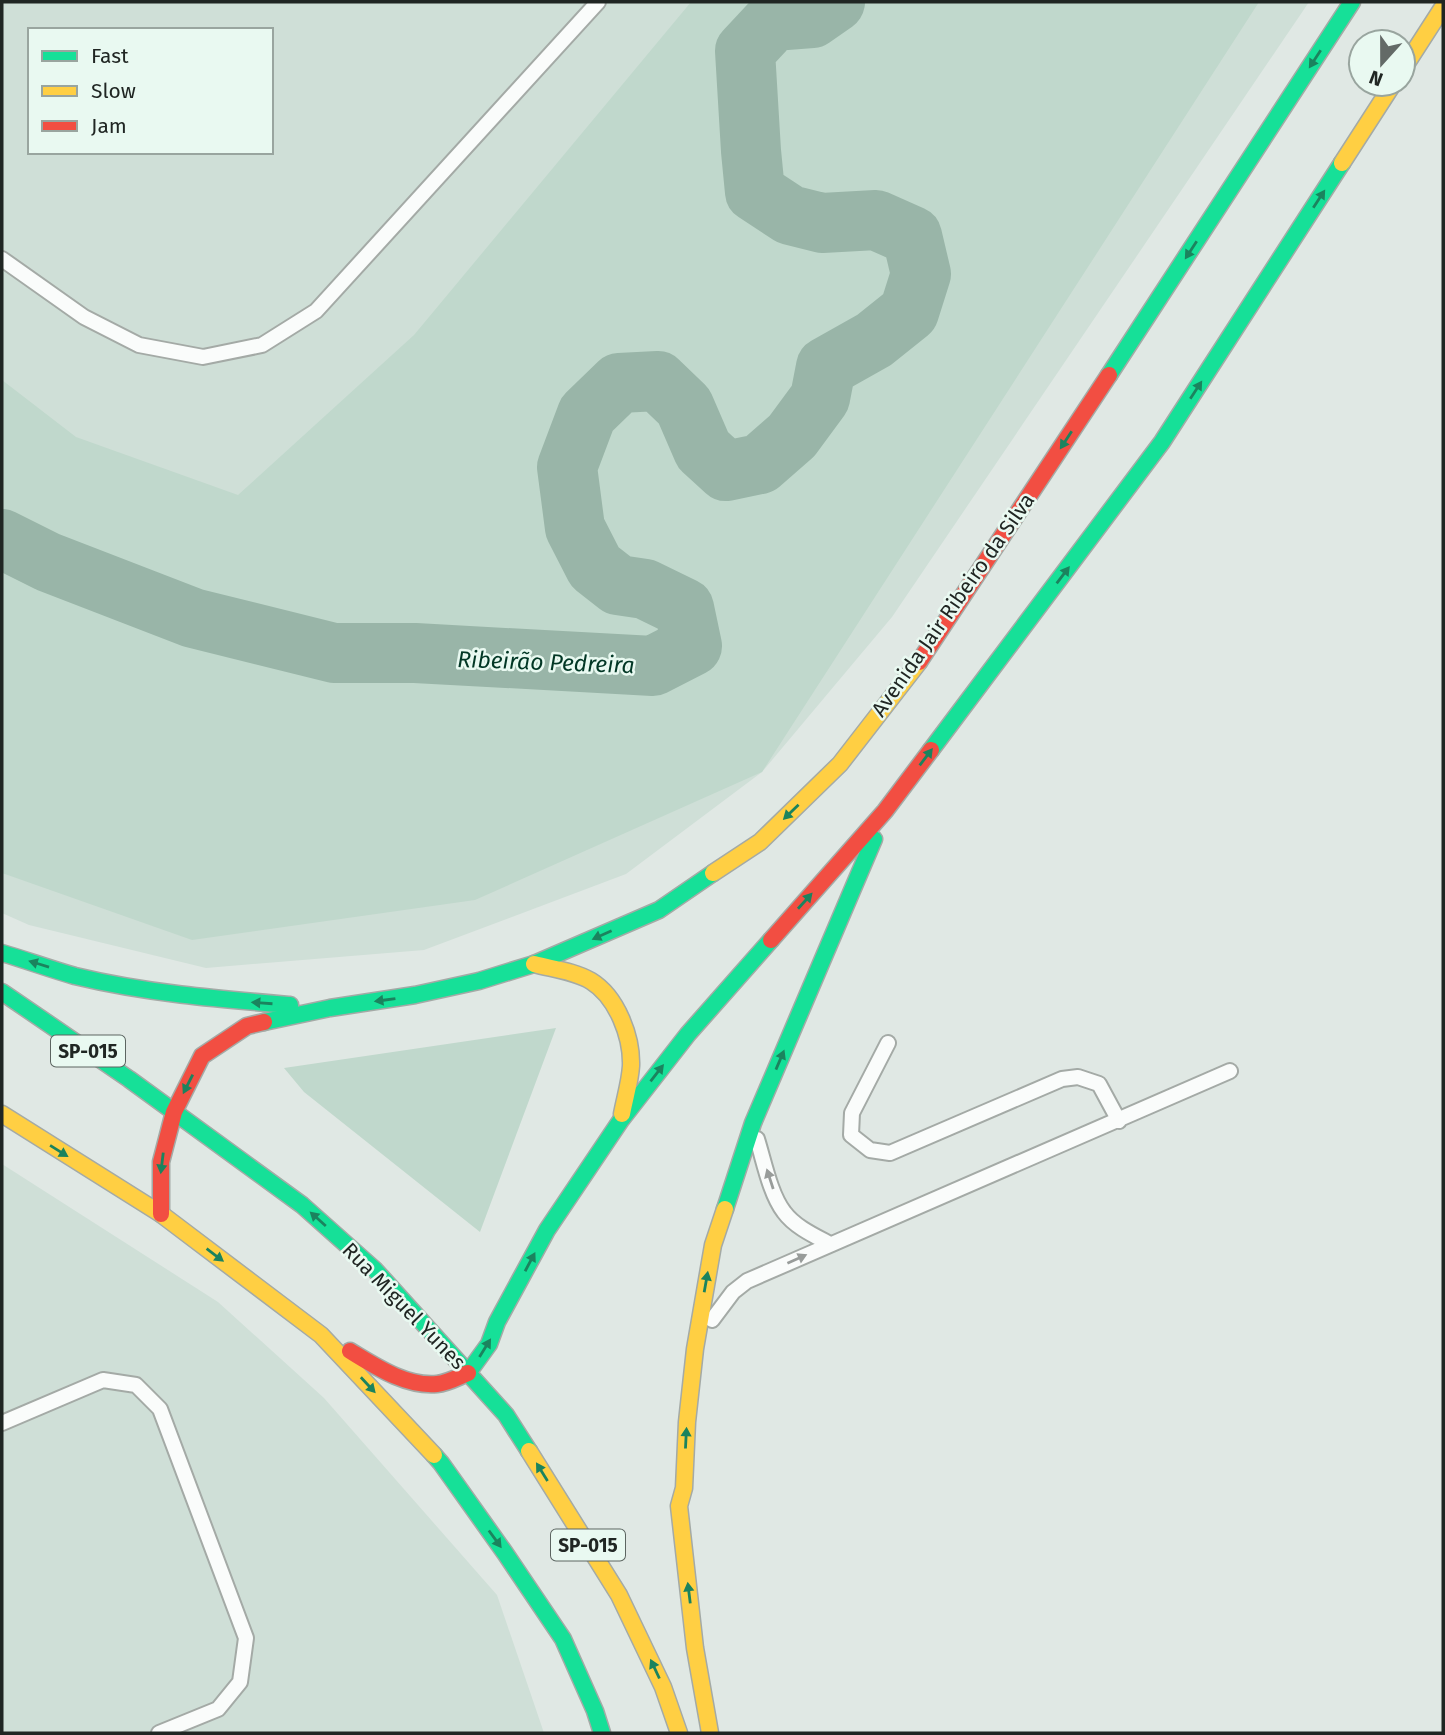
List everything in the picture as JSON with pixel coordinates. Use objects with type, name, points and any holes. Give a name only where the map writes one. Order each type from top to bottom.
[{"type":"main road","name":"Avenida Jair Ribeiro da Silva","points":[[161,1214],[161,1162],[174,1112],[202,1056],[247,1026],[479,981],[534,964],[659,910],[761,842],[840,764],[926,653],[1352,2]]},
{"type":"main road","points":[[1417,47],[1443,6]]},
{"type":"main road","points":[[2,1114],[161,1214],[321,1335],[386,1371],[415,1381],[438,1384],[468,1373],[489,1343],[497,1322],[547,1230],[621,1120],[688,1034],[885,811],[1162,442],[1384,98]]},
{"type":"main road","points":[[710,1733],[695,1648],[679,1506],[684,1488],[687,1422],[695,1349],[713,1245],[753,1123],[885,811]]},
{"type":"main road","points":[[2,953],[83,977],[153,990],[219,1000],[330,1008]]},
{"type":"main road","points":[[534,964],[569,972],[592,982],[605,993],[616,1009],[626,1030],[631,1065],[621,1120]]},
{"type":"main road","name":"Rua Miguel Yunes","points":[[2,992],[129,1079],[302,1205],[375,1270],[506,1415],[619,1595],[663,1687],[679,1733]]},
{"type":"main road","points":[[321,1335],[441,1463],[505,1553],[563,1639],[602,1733]]},
{"type":"lane","points":[[2,259],[84,317],[139,345],[203,357],[262,345],[316,311],[598,2]]},
{"type":"lane","points":[[888,1043],[852,1113],[851,1135],[870,1150],[890,1153],[1062,1079],[1078,1077],[1099,1084],[1119,1121]]},
{"type":"lane","points":[[695,1349],[718,1311],[733,1292],[747,1281],[1230,1071]]},
{"type":"lane","points":[[753,1123],[772,1188],[784,1213],[806,1231],[831,1244]]},
{"type":"lane","points":[[2,1423],[103,1380],[136,1385],[160,1409],[246,1638],[240,1682],[218,1709],[159,1733]]},
{"type":"shaded area","points":[[2,2],[1309,2],[892,617],[762,772],[626,874],[424,950],[206,968],[29,925],[2,913]]},
{"type":"shaded area","points":[[2,1164],[218,1302],[324,1398],[497,1595],[544,1733],[2,1733]]},
{"type":"green space","points":[[691,2],[1259,2],[762,772],[475,900],[192,940],[2,873],[2,380],[76,437],[238,495],[414,335]]},
{"type":"green space","points":[[556,1028],[480,1232],[304,1092],[284,1068]]},
{"type":"waterway","name":"Ribeirão Pedreira","points":[[2,539],[48,562],[193,618],[334,653],[415,653],[653,666],[692,646],[684,608],[645,589],[618,585],[595,567],[575,528],[567,467],[587,414],[619,383],[658,381],[684,406],[703,450],[726,471],[760,464],[792,436],[820,398],[826,367],[874,340],[909,312],[921,274],[912,236],[876,220],[822,223],[790,215],[755,192],[745,51],[773,21],[812,18],[835,2]]},
{"type":"traffic: fast","points":[[1109,375],[1352,2]]},
{"type":"traffic: fast","points":[[931,750],[1162,442],[1342,163]]},
{"type":"traffic: fast","points":[[725,1209],[753,1123],[874,839]]},
{"type":"traffic: fast","points":[[264,1022],[330,1008],[415,995],[479,981],[534,964],[659,910],[713,873]]},
{"type":"traffic: fast","points":[[468,1373],[489,1344],[497,1322],[547,1230],[621,1120],[688,1034],[771,940]]},
{"type":"traffic: fast","points":[[2,953],[75,976],[128,987],[290,1005]]},
{"type":"traffic: fast","points":[[2,992],[129,1079],[302,1205],[375,1270],[506,1415],[529,1451]]},
{"type":"traffic: fast","points":[[434,1455],[563,1639],[602,1733]]},
{"type":"traffic: slow","points":[[1417,47],[1443,7]]},
{"type":"traffic: slow","points":[[1342,163],[1384,98]]},
{"type":"traffic: slow","points":[[713,873],[760,842],[840,764],[919,662]]},
{"type":"traffic: slow","points":[[534,964],[591,981],[615,1007],[626,1031],[631,1055],[630,1078],[622,1114]]},
{"type":"traffic: slow","points":[[2,1114],[161,1214],[321,1335],[434,1455]]},
{"type":"traffic: slow","points":[[710,1733],[695,1648],[679,1506],[684,1488],[687,1422],[695,1349],[713,1245],[725,1209]]},
{"type":"traffic: slow","points":[[529,1451],[619,1595],[663,1687],[679,1733]]},
{"type":"traffic: jam","points":[[919,662],[1109,375]]},
{"type":"traffic: jam","points":[[771,940],[885,811],[931,750]]},
{"type":"traffic: jam","points":[[161,1214],[161,1162],[174,1112],[202,1056],[247,1026],[264,1022]]},
{"type":"traffic: jam","points":[[350,1351],[391,1374],[414,1382],[441,1383],[468,1373]]}]
